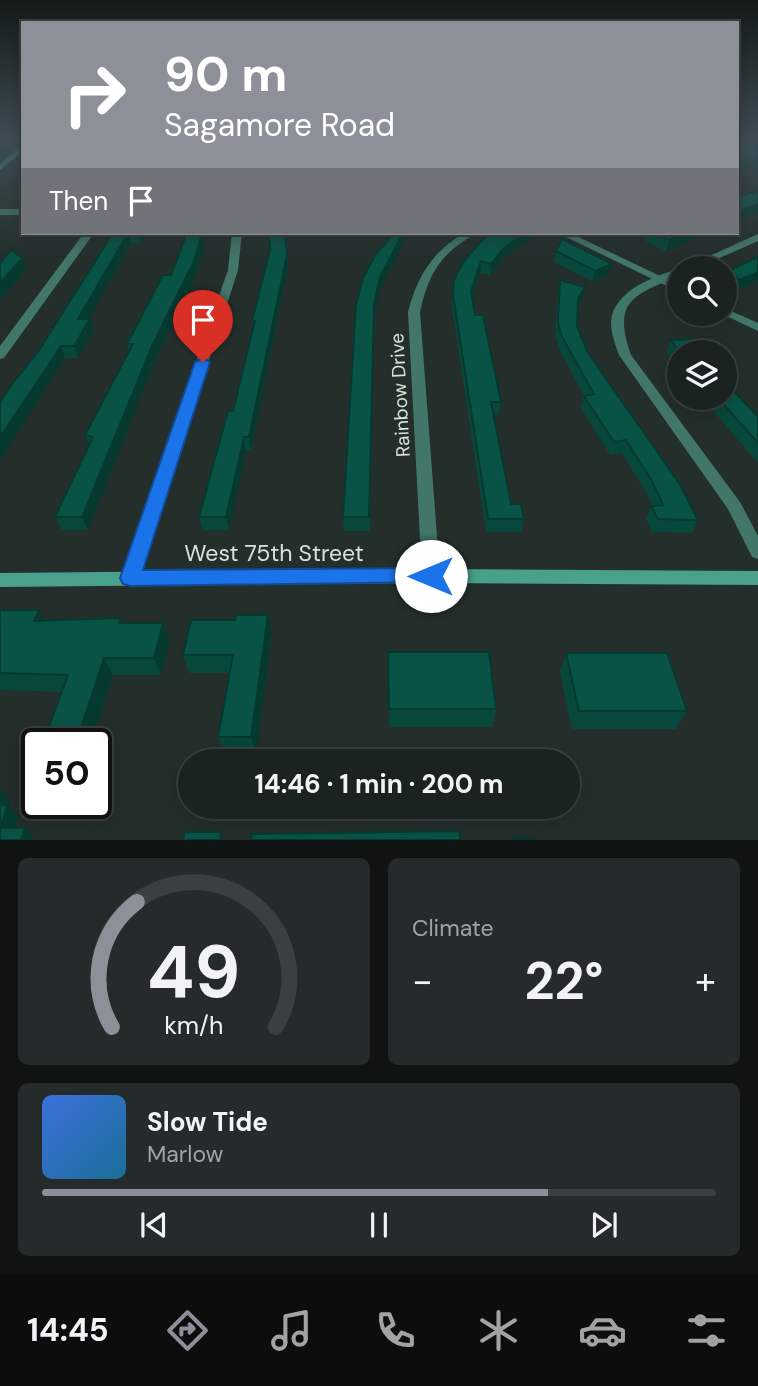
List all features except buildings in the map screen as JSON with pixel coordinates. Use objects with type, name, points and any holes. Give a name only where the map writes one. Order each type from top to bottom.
[{"type":"main road","name":"West 75th Street","points":[[0,580],[431,576],[758,578]]},
{"type":"street","points":[[0,212],[21,212]]},
{"type":"street","points":[[0,355],[88,235]]},
{"type":"street","points":[[130,578],[233,270],[236,235]]},
{"type":"street","name":"Rainbow Drive","points":[[431,576],[414,312],[420,283],[428,268],[442,253],[467,235]]},
{"type":"street","points":[[568,235],[667,283]]},
{"type":"street","points":[[715,256],[758,237]]},
{"type":"street","points":[[667,277],[635,292],[622,304],[615,320],[620,342],[651,393],[734,506],[758,552]]},
{"type":"street","points":[[737,317],[758,327]]},
{"type":"route","points":[[203,362],[130,578],[431,576]]}]
